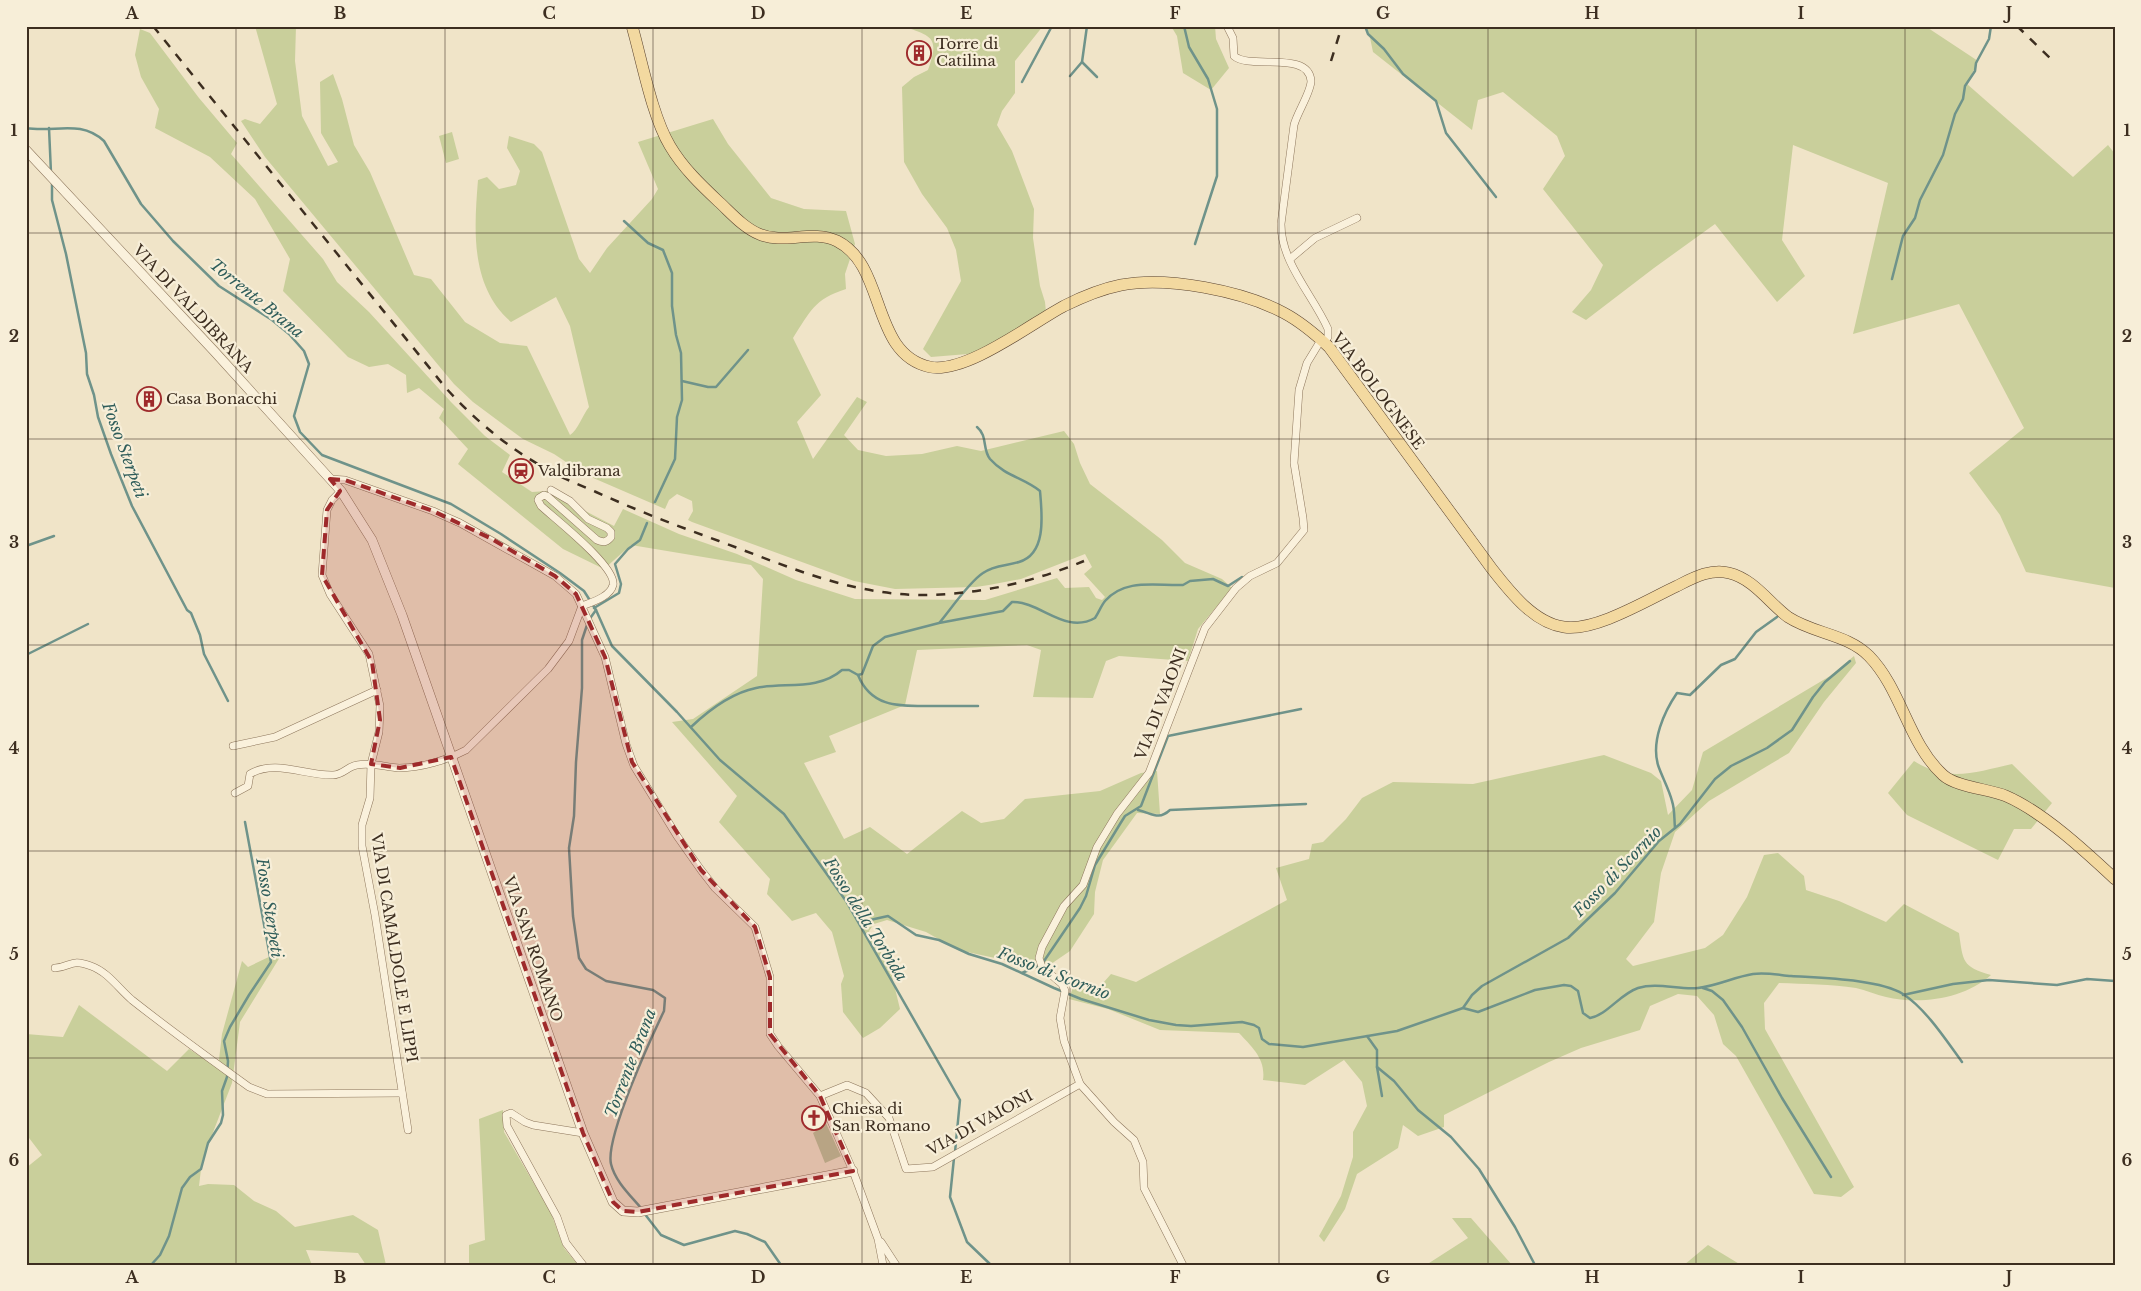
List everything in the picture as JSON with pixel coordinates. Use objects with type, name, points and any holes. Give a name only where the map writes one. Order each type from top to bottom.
[{"type":"main road","name":"VIA BOLOGNESE","points":[[632,26],[661,126],[671,148],[686,169],[729,211],[760,235],[778,238],[816,236],[836,241],[851,251],[865,273],[897,344],[912,360],[933,367],[945,367],[973,358],[1086,296],[1122,285],[1144,282],[1193,286],[1250,299],[1291,317],[1323,341],[1338,358],[1497,576],[1519,601],[1538,615],[1564,627],[1586,626],[1612,617],[1703,574],[1728,572],[1735,575],[1749,583],[1788,617],[1805,626],[1847,641],[1868,655],[1883,674],[1931,762],[1945,777],[1960,784],[1982,788],[2007,796],[2033,811],[2087,853],[2115,879]]},
{"type":"street","points":[[1227,26],[1233,38],[1234,56],[1237,59],[1296,64],[1304,69],[1311,82],[1294,125],[1281,224],[1281,238],[1300,281],[1328,329],[1328,337],[1323,341]]},
{"type":"street","name":"VIA DI VALDIBRANA","points":[[26,150],[330,479]]},
{"type":"street","points":[[1290,259],[1315,238],[1357,218]]},
{"type":"street","name":"VIA DI VAIONI","points":[[1183,1265],[1144,1188],[1143,1162],[1134,1140],[1114,1122],[1080,1084],[1064,1041],[1060,1018],[1065,991],[1062,984],[1042,967],[1039,958],[1042,947],[1064,906],[1083,885],[1102,839],[1130,796],[1149,772],[1205,628],[1236,588],[1250,576],[1277,562],[1304,530],[1304,518],[1294,464],[1299,390],[1307,363],[1323,341]]},
{"type":"street","points":[[330,479],[348,481],[433,511],[460,523],[555,576],[576,594],[605,657],[632,762],[700,870],[715,888],[755,927],[770,977],[770,1034],[820,1096],[853,1171],[878,1239],[883,1265]]},
{"type":"street","name":"VIA SAN ROMANO","points":[[330,479],[341,491],[361,520],[380,559],[583,1133],[613,1202],[623,1211],[638,1212],[853,1171]]},
{"type":"street","points":[[235,793],[248,786],[250,774],[265,768],[333,775],[343,773],[353,765],[371,764],[400,768],[451,757],[466,750],[548,669],[569,641],[582,606],[598,600],[607,593],[613,584],[610,571],[582,542],[541,506],[538,498],[544,495],[547,496],[603,543],[607,542],[611,537],[610,532],[607,528],[588,519],[570,501],[551,490]]},
{"type":"street","name":"VIA DI CAMALDOLE E LIPPI","points":[[341,491],[328,507],[322,575],[330,594],[369,654],[377,690],[380,720],[377,743],[371,764],[370,798],[362,825],[362,846],[375,915],[408,1130]]},
{"type":"street","points":[[233,746],[275,737],[377,690]]},
{"type":"street","points":[[55,968],[61,968],[70,962],[81,962],[100,970],[131,999],[249,1087],[267,1094],[402,1093]]},
{"type":"street","name":"VIA DI VAIONI","points":[[820,1096],[847,1086],[866,1093],[889,1118],[906,1170],[933,1167],[1080,1084]]},
{"type":"street","points":[[583,1133],[533,1125],[511,1114],[506,1114],[507,1126],[557,1216],[566,1243],[583,1265]]},
{"type":"street","points":[[878,1239],[896,1265]]},
{"type":"highlighted area","points":[[330,479],[345,480],[433,511],[490,538],[555,576],[576,594],[605,657],[632,762],[701,870],[755,927],[770,977],[770,1034],[820,1096],[853,1171],[638,1212],[623,1211],[613,1202],[583,1133],[451,757],[400,768],[371,764],[380,720],[372,662],[322,575],[327,510],[340,491]]},
{"type":"green space","points":[[255,26],[296,26],[295,61],[302,116],[328,166],[338,162],[321,133],[320,82],[333,74],[342,99],[354,145],[370,172],[414,275],[431,279],[465,322],[500,343],[527,346],[570,435],[589,407],[570,326],[556,297],[511,322],[498,308],[488,292],[481,274],[478,256],[476,218],[478,180],[487,177],[499,189],[516,185],[520,171],[507,148],[509,136],[534,144],[542,152],[579,259],[590,273],[607,248],[652,199],[658,189],[638,142],[713,119],[728,144],[771,198],[804,209],[846,211],[855,244],[845,274],[846,289],[820,302],[809,314],[793,338],[821,395],[797,422],[813,459],[857,397],[867,402],[844,435],[858,450],[886,456],[922,454],[957,446],[981,451],[1064,431],[1074,444],[1090,484],[1162,540],[1185,563],[1222,579],[1232,588],[1198,629],[1188,661],[1119,656],[1106,661],[1093,698],[1033,697],[1041,650],[1027,645],[917,650],[905,705],[829,736],[836,752],[804,763],[844,839],[870,827],[907,854],[962,811],[981,823],[1004,819],[1025,799],[1100,791],[1141,773],[1157,771],[1160,814],[1137,813],[1103,860],[1095,892],[1094,914],[1070,951],[1051,964],[1027,965],[958,950],[926,932],[887,920],[874,924],[869,931],[890,968],[900,1009],[880,1028],[863,1038],[843,1012],[841,984],[844,976],[832,932],[816,913],[792,921],[767,894],[770,879],[719,822],[737,796],[672,722],[693,719],[757,676],[763,579],[751,565],[631,545],[604,569],[563,549],[458,464],[468,449],[439,418],[444,409],[419,388],[407,393],[406,375],[388,364],[369,367],[348,357],[283,291],[290,259],[255,199],[210,157],[155,128],[159,109],[141,77],[135,55],[140,29],[150,33],[199,98],[237,143],[231,154],[323,259],[337,282],[369,312],[451,402],[485,436],[510,455],[502,472],[532,492],[547,491],[614,526],[623,509],[679,534],[737,554],[796,580],[855,599],[985,600],[1057,578],[1065,588],[1089,587],[1096,598],[1102,600],[1105,597],[1084,574],[1092,567],[1085,554],[1021,579],[976,587],[895,589],[854,581],[692,522],[688,520],[693,511],[692,501],[677,494],[669,500],[665,509],[584,474],[554,454],[523,439],[473,402],[454,384],[265,157],[241,121],[245,119],[260,124],[277,104]]},
{"type":"green space","points":[[902,26],[1043,26],[1015,61],[1015,93],[1002,111],[997,125],[1012,151],[1034,209],[1033,238],[1046,312],[980,353],[931,357],[923,349],[961,281],[956,250],[947,228],[922,194],[904,162],[902,87],[914,77],[928,70],[932,59],[933,44],[927,36]]},
{"type":"green space","points":[[1171,26],[1215,26],[1216,39],[1229,68],[1211,90],[1183,73],[1177,36]]},
{"type":"green space","points":[[1364,26],[1925,26],[1978,61],[1967,84],[2073,177],[2108,145],[2115,154],[2115,588],[2026,572],[2000,515],[1969,473],[2024,428],[1959,304],[1853,334],[1888,183],[1793,145],[1782,240],[1805,276],[1777,302],[1715,224],[1586,320],[1572,312],[1591,290],[1603,265],[1543,189],[1565,156],[1557,136],[1503,92],[1478,100],[1472,130],[1373,52],[1369,33]]},
{"type":"green space","points":[[452,132],[459,159],[446,163],[439,136]]},
{"type":"green space","points":[[1854,656],[1856,663],[1824,702],[1789,753],[1709,801],[1675,832],[1661,873],[1654,922],[1626,959],[1633,966],[1705,948],[1723,935],[1747,897],[1764,855],[1778,853],[1804,876],[1806,890],[1839,901],[1886,922],[1904,904],[1959,933],[1963,956],[1969,966],[1991,975],[1968,990],[1955,995],[1927,1000],[1913,1000],[1886,997],[1847,987],[1779,983],[1764,1003],[1765,1029],[1854,1187],[1841,1197],[1814,1194],[1736,1056],[1723,1044],[1714,1015],[1697,996],[1678,994],[1650,1006],[1640,1030],[1581,1048],[1549,1062],[1444,1115],[1444,1127],[1418,1136],[1403,1125],[1398,1148],[1357,1174],[1345,1209],[1324,1242],[1319,1236],[1341,1196],[1353,1157],[1353,1132],[1367,1106],[1362,1082],[1344,1060],[1305,1085],[1263,1080],[1262,1066],[1257,1054],[1239,1033],[1160,1030],[1108,1009],[1069,999],[1073,987],[1096,991],[1111,974],[1136,982],[1287,900],[1276,868],[1309,859],[1312,844],[1323,842],[1346,819],[1362,798],[1393,782],[1473,784],[1604,755],[1651,773],[1661,781],[1668,815],[1692,790],[1703,752],[1830,676]]},
{"type":"green space","points":[[1914,761],[1926,768],[1950,774],[1962,774],[2012,764],[2052,803],[2031,829],[2014,829],[1998,860],[1907,815],[1888,793]]},
{"type":"green space","points":[[273,955],[280,957],[240,1022],[232,1083],[202,1161],[199,1186],[208,1184],[234,1185],[254,1201],[276,1211],[295,1227],[353,1215],[378,1230],[386,1265],[366,1265],[358,1253],[306,1250],[312,1265],[26,1265],[26,1168],[42,1155],[26,1134],[26,1034],[63,1037],[79,1005],[167,1071],[189,1049],[218,1068],[222,1034],[242,961],[248,967]]},
{"type":"green space","points":[[503,1110],[504,1132],[551,1213],[564,1248],[578,1265],[469,1265],[469,1245],[485,1240],[479,1119]]},
{"type":"green space","points":[[825,1121],[841,1156],[825,1163],[813,1133],[819,1129],[817,1126]]},
{"type":"green space","points":[[1452,1218],[1471,1218],[1512,1265],[1426,1265],[1468,1238]]},
{"type":"green space","points":[[1708,1245],[1741,1265],[1684,1265]]},
{"type":"waterway","points":[[1022,82],[1052,26]]},
{"type":"waterway","points":[[1070,76],[1082,62],[1087,26]]},
{"type":"waterway","points":[[1184,26],[1189,47],[1208,79],[1217,109],[1217,176],[1195,244]]},
{"type":"waterway","points":[[1365,26],[1368,34],[1384,49],[1403,74],[1436,101],[1446,133],[1496,197]]},
{"type":"waterway","points":[[1892,279],[1903,236],[1915,218],[1920,200],[1943,155],[1955,114],[1963,99],[1965,86],[1975,71],[1976,63],[1989,39],[1991,26]]},
{"type":"waterway","points":[[1082,62],[1097,77]]},
{"type":"waterway","name":"Torrente Brana","points":[[26,128],[86,130],[104,141],[141,204],[173,241],[219,286],[272,320],[289,334],[304,351],[309,364],[294,416],[300,432],[322,455],[451,504],[501,534],[584,591],[596,610],[612,646],[677,712],[720,760],[784,814],[846,901],[960,1100],[955,1152]]},
{"type":"waterway","name":"Fosso Sterpeti","points":[[49,128],[51,173]]},
{"type":"waterway","name":"Fosso Sterpeti","points":[[52,181],[52,200],[66,254],[86,353],[87,374],[94,395],[98,417],[132,506],[187,610],[191,613],[200,635],[204,654],[228,701]]},
{"type":"waterway","points":[[624,221],[648,243],[663,250],[672,273],[672,306],[676,335],[681,353],[682,400],[677,417],[675,459],[655,502]]},
{"type":"waterway","points":[[682,381],[716,387],[748,350]]},
{"type":"waterway","points":[[940,622],[966,589],[983,573],[991,568],[1019,562],[1028,558],[1034,551],[1041,532],[1042,511],[1040,491],[1008,473],[990,459],[986,451],[983,434],[977,427]]},
{"type":"waterway","points":[[594,608],[619,593],[621,584],[615,564],[628,549],[640,540],[647,523]]},
{"type":"waterway","points":[[26,546],[54,536]]},
{"type":"waterway","points":[[858,675],[862,674],[873,646],[885,637],[939,623],[1003,611],[1012,602],[1033,606],[1073,623],[1084,622],[1095,618],[1105,601],[1113,594],[1131,586],[1152,584],[1183,585],[1190,581],[1213,579],[1228,586],[1242,577]]},
{"type":"waterway","name":"Fosso della Torbida","points":[[591,617],[596,610]]},
{"type":"waterway","points":[[1675,828],[1673,804],[1656,756],[1656,746],[1663,718],[1677,693],[1690,695],[1721,665],[1735,659],[1756,632],[1777,617]]},
{"type":"waterway","points":[[26,655],[88,624]]},
{"type":"waterway","name":"Torrente Brana","points":[[587,625],[582,640],[582,688],[574,816],[569,848],[573,916],[579,958],[586,969],[606,981],[653,990],[665,998],[664,1011],[630,1088],[611,1151],[611,1164],[616,1176],[641,1208]]},
{"type":"waterway","name":"Fosso di Scornio","points":[[855,914],[870,920],[888,916],[916,935],[939,940],[969,954],[1002,964],[1081,999],[1149,1020],[1191,1026],[1242,1022],[1259,1028],[1262,1039],[1269,1044],[1303,1047],[1397,1031],[1463,1008],[1472,995],[1482,986],[1568,938],[1615,893],[1659,841],[1680,824],[1715,779],[1731,766],[1767,748],[1792,730],[1825,682],[1850,661]]},
{"type":"waterway","points":[[691,727],[721,703],[747,690],[767,686],[801,685],[822,681],[833,677],[842,670],[849,670],[858,675],[864,686],[878,699],[896,705],[978,706]]},
{"type":"waterway","points":[[1022,973],[1042,964],[1080,908],[1086,896],[1095,865],[1125,816],[1141,806],[1168,736],[1301,709]]},
{"type":"waterway","points":[[1138,810],[1158,816],[1170,810],[1306,804]]},
{"type":"waterway","name":"Fosso Sterpeti","points":[[151,1265],[160,1255],[169,1236],[182,1188],[190,1177],[201,1169],[208,1143],[221,1123],[223,1115],[222,1091],[227,1077],[228,1061],[224,1041],[249,995],[271,962],[245,822]]},
{"type":"waterway","points":[[1463,1008],[1478,1012],[1535,990],[1564,985],[1571,986],[1578,991],[1583,1013],[1590,1018],[1602,1013],[1631,991],[1645,986],[1698,988],[1758,973],[1849,980],[1879,985],[1903,994],[1928,1016],[1962,1062]]},
{"type":"waterway","points":[[1903,995],[1953,984],[1989,980],[2057,985],[2087,979],[2115,981]]},
{"type":"waterway","points":[[1703,988],[1712,991],[1723,1000],[1742,1027],[1782,1098],[1831,1177]]},
{"type":"waterway","points":[[1367,1036],[1377,1050],[1377,1067],[1382,1096]]},
{"type":"waterway","points":[[1377,1067],[1394,1081],[1418,1110],[1451,1137],[1479,1169],[1515,1227],[1535,1265]]},
{"type":"waterway","name":"Fosso della Torbida","points":[[954,1158],[950,1197],[967,1242],[991,1265]]},
{"type":"waterway","name":"Torrente Brana","points":[[644,1213],[661,1235],[684,1245],[735,1231],[747,1234],[765,1242],[781,1265]]},
{"type":"railway","points":[[153,26],[445,387],[488,429],[512,448],[545,468],[611,499],[688,530],[817,577],[867,590],[919,595],[961,593],[1003,586],[1044,576],[1084,561]]},
{"type":"railway","points":[[1331,61],[1342,26]]},
{"type":"railway","points":[[2017,26],[2050,58]]},
{"type":"place","name":"Torre di Catilina","points":[[919,53]]},
{"type":"place","name":"Casa Bonacchi","points":[[149,399]]},
{"type":"place","name":"Valdibrana","points":[[521,471]]},
{"type":"place","name":"Chiesa di San Romano","points":[[814,1118]]}]
